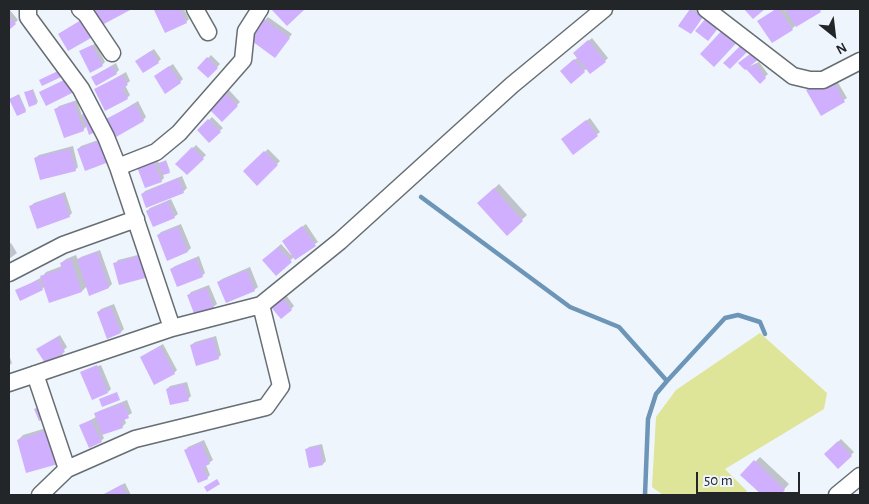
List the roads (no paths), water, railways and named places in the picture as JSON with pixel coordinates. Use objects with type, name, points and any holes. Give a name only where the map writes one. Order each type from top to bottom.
[{"type":"street","points":[[28,9],[28,17],[81,89],[106,137],[136,219],[172,328]]},
{"type":"street","points":[[80,9],[86,14],[112,52]]},
{"type":"street","points":[[194,9],[208,32]]},
{"type":"street","points":[[118,168],[156,152],[179,133],[243,60],[246,31],[260,9]]},
{"type":"street","points":[[9,383],[172,328],[261,304],[340,241],[512,85],[604,9]]},
{"type":"street","points":[[706,9],[793,76],[810,80],[823,80],[860,61]]},
{"type":"street","points":[[9,273],[63,245],[136,219]]},
{"type":"street","points":[[40,495],[67,469],[135,439],[266,407],[281,386],[261,304]]},
{"type":"street","points":[[35,374],[67,469]]},
{"type":"street","points":[[837,495],[860,476]]},
{"type":"waterway","points":[[421,197],[570,307],[619,327],[667,381],[656,394],[648,419],[645,495]]},
{"type":"waterway","points":[[667,381],[725,318],[738,315],[760,322],[765,334]]}]
